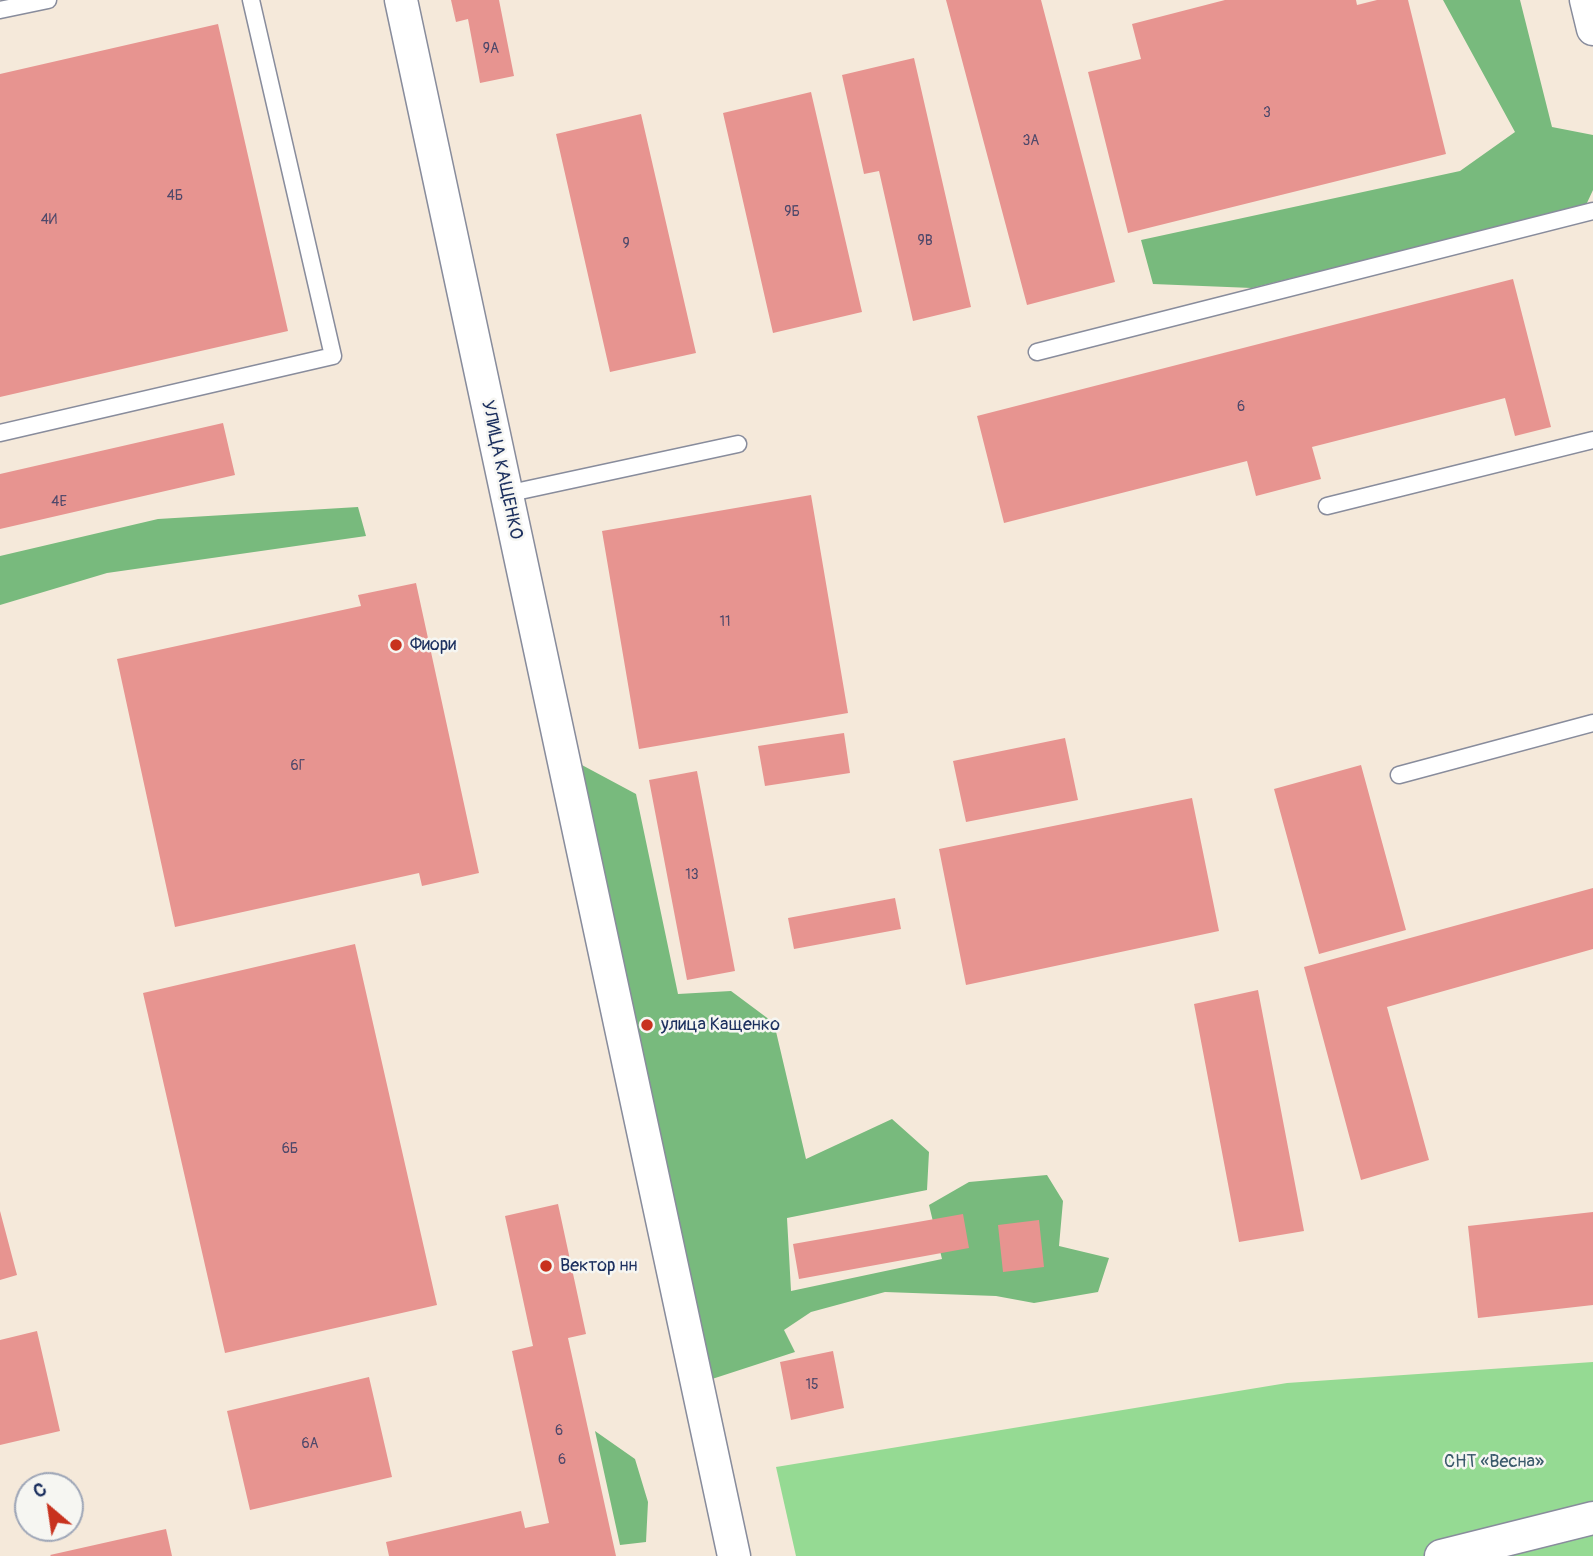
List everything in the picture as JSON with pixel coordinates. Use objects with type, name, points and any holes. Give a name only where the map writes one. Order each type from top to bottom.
[{"type":"street","name":"УЛИЦА КАЩЕНКО","points":[[401,0],[734,1556]]},
{"type":"street","points":[[1441,1556],[1593,1518]]},
{"type":"lane","points":[[0,10],[48,0]]},
{"type":"lane","points":[[0,433],[333,356],[251,0]]},
{"type":"lane","points":[[1037,352],[1593,211]]},
{"type":"lane","points":[[1327,506],[1593,440]]},
{"type":"lane","points":[[506,494],[738,444]]},
{"type":"lane","points":[[1399,775],[1593,723]]},
{"type":"green space","points":[[1443,0],[1520,0],[1552,127],[1593,135],[1593,190],[1586,205],[1252,288],[1153,284],[1141,240],[1460,171],[1515,132]]},
{"type":"green space","points":[[358,507],[366,536],[107,573],[0,605],[0,556],[158,519]]},
{"type":"green space","points":[[580,764],[636,794],[678,994],[731,991],[774,1023],[806,1159],[892,1119],[929,1152],[927,1190],[787,1218],[791,1291],[942,1259],[929,1205],[969,1182],[1047,1175],[1063,1201],[1059,1246],[1109,1258],[1098,1292],[1034,1303],[996,1296],[885,1292],[811,1312],[784,1330],[795,1352],[709,1380]]},
{"type":"green space","name":"СНТ «Весна»","points":[[1593,1362],[1593,1556],[796,1556],[776,1467],[1287,1383]]},
{"type":"green space","points":[[595,1431],[635,1459],[648,1502],[646,1542],[620,1545]]},
{"type":"building","points":[[451,0],[499,0],[514,76],[480,83],[468,19],[456,22]]},
{"type":"building","points":[[946,0],[1041,0],[1115,282],[1027,305]]},
{"type":"building","points":[[1225,0],[1356,0],[1357,5],[1377,0],[1408,0],[1446,154],[1128,233],[1088,72],[1141,59],[1132,24]]},
{"type":"building","points":[[218,24],[288,331],[0,397],[0,74]]},
{"type":"building","points":[[914,58],[971,307],[913,321],[879,171],[864,174],[842,75]]},
{"type":"building","points":[[811,92],[862,312],[773,333],[723,113]]},
{"type":"building","points":[[641,114],[696,353],[610,372],[556,134]]},
{"type":"building","points":[[1513,279],[1551,427],[1515,436],[1505,398],[1312,447],[1321,479],[1256,496],[1247,461],[1004,523],[977,416]]},
{"type":"building","points":[[223,423],[235,475],[0,529],[0,474]]},
{"type":"building","points":[[811,495],[848,713],[639,749],[602,531]]},
{"type":"building","points":[[416,583],[479,873],[422,886],[419,873],[175,927],[117,659],[361,606],[358,595]]},
{"type":"building","points":[[844,733],[850,773],[765,786],[758,746]]},
{"type":"building","points":[[1065,738],[1078,800],[966,822],[953,761]]},
{"type":"building","points":[[1361,765],[1406,930],[1319,954],[1274,789]]},
{"type":"building","points":[[697,771],[735,971],[687,980],[649,780]]},
{"type":"building","points":[[1192,798],[1219,931],[966,985],[939,849]]},
{"type":"building","points":[[1593,888],[1593,949],[1387,1007],[1429,1160],[1361,1180],[1304,967]]},
{"type":"building","points":[[895,898],[901,929],[794,949],[788,918]]},
{"type":"building","points":[[355,944],[437,1305],[225,1353],[143,993]]},
{"type":"building","points":[[1258,990],[1304,1231],[1239,1242],[1194,1004]]},
{"type":"building","points":[[558,1204],[586,1334],[568,1338],[616,1556],[389,1556],[386,1542],[521,1511],[525,1528],[549,1523],[512,1351],[533,1346],[505,1216]]},
{"type":"building","points":[[0,1211],[17,1275],[0,1280]]},
{"type":"building","points":[[1593,1212],[1593,1305],[1478,1318],[1468,1226]]},
{"type":"building","points":[[963,1214],[969,1248],[799,1279],[793,1244]]},
{"type":"building","points":[[1039,1220],[1044,1267],[1003,1272],[998,1225]]},
{"type":"building","points":[[37,1331],[60,1431],[0,1445],[0,1340]]},
{"type":"building","points":[[833,1351],[844,1408],[791,1420],[780,1362]]},
{"type":"building","points":[[369,1377],[392,1477],[250,1510],[227,1411]]},
{"type":"building","points":[[166,1529],[172,1556],[50,1555]]},
{"type":"place","name":"Фиори","points":[[396,645]]},
{"type":"place","name":"улица Кащенко","points":[[647,1025]]},
{"type":"place","name":"Вектор нн","points":[[546,1266]]}]
